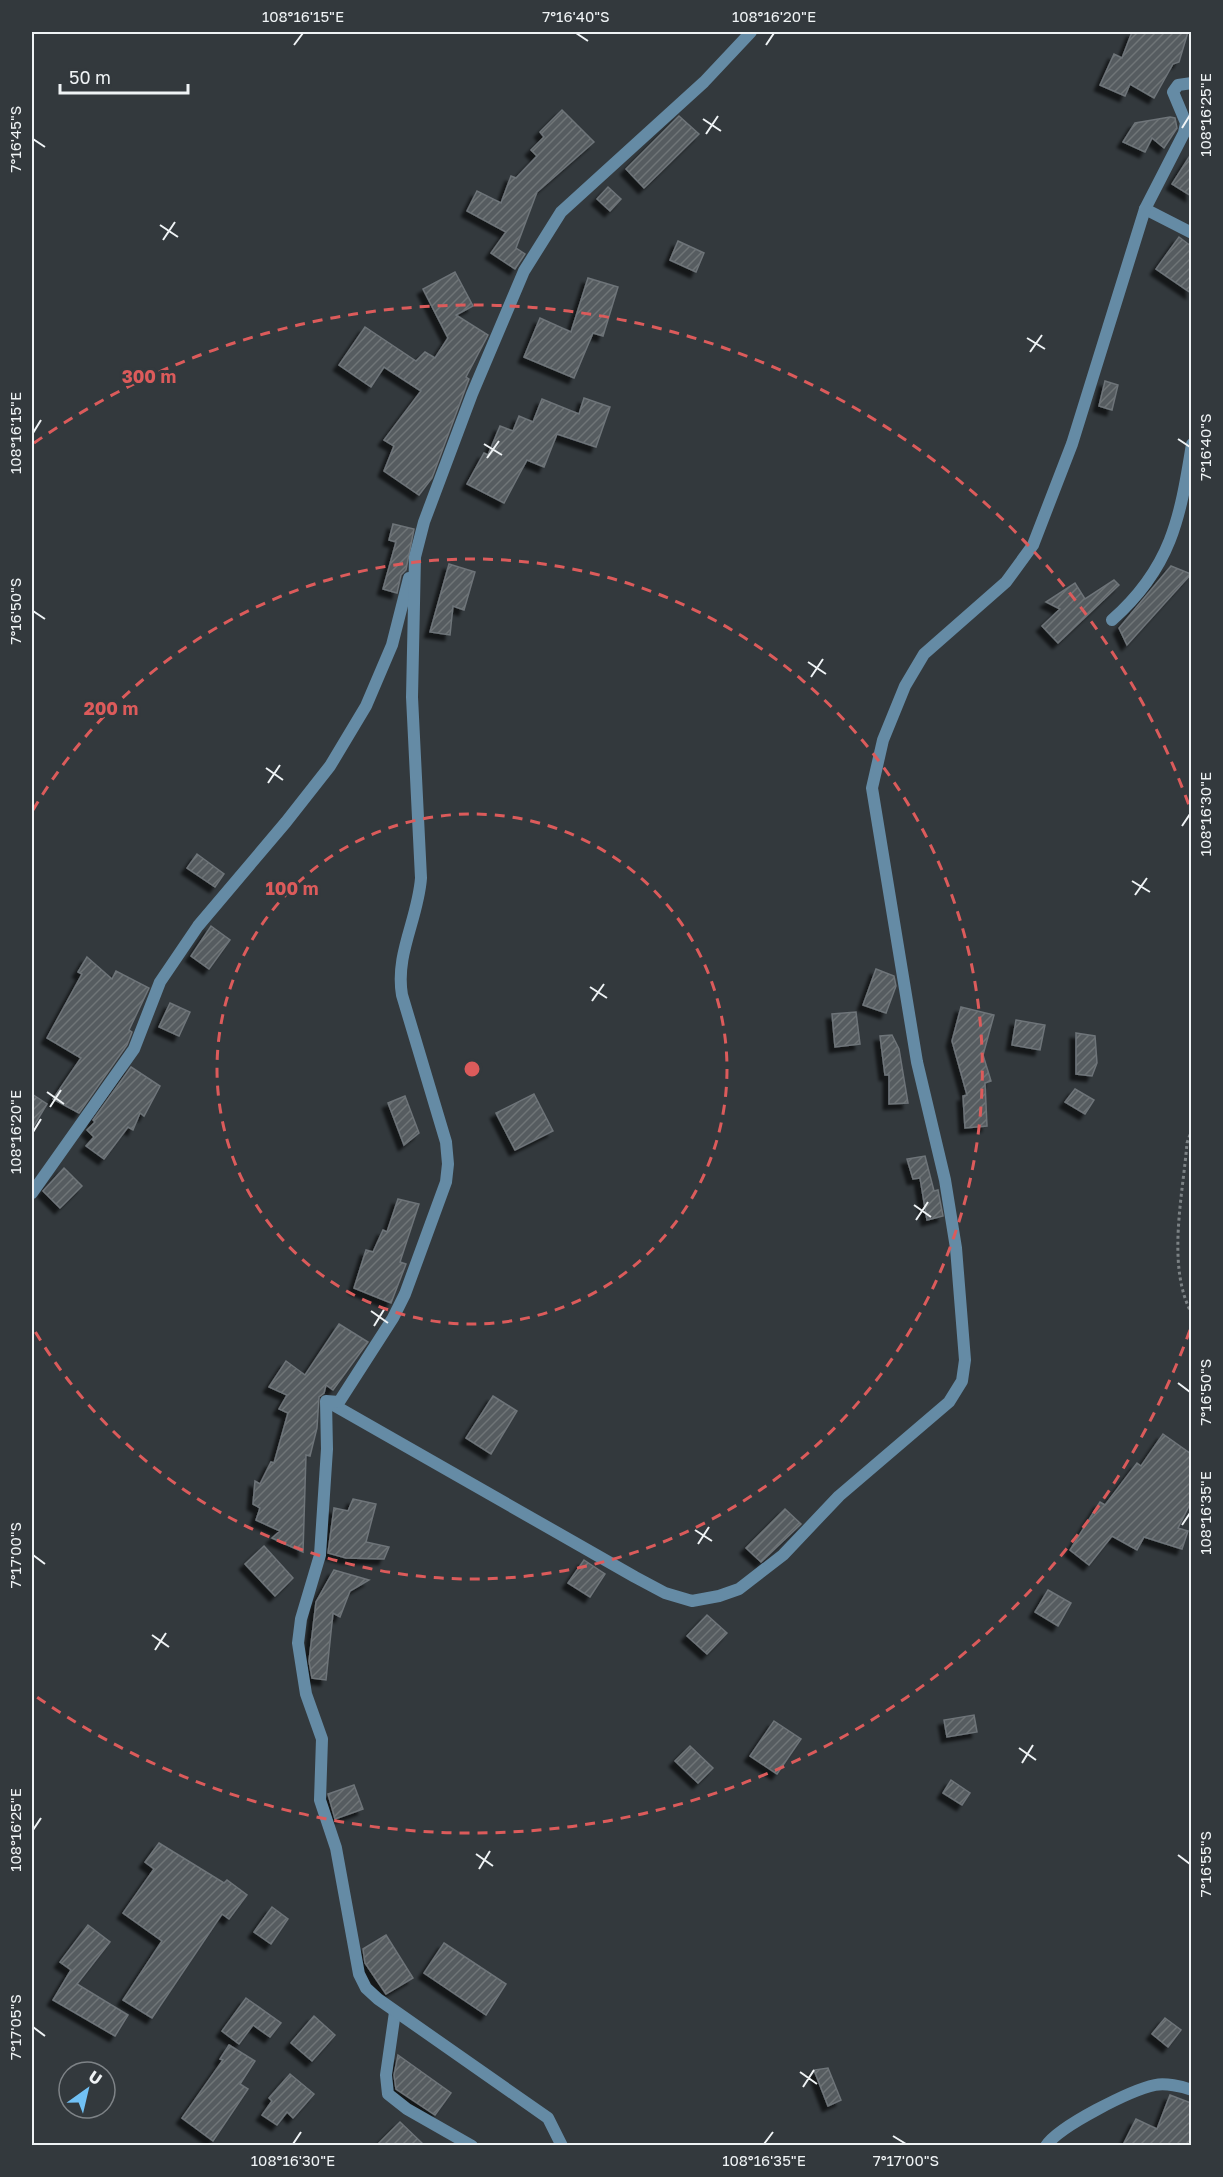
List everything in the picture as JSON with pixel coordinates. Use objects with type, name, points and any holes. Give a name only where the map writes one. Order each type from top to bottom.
[{"type":"street","points":[[32,1193],[134,1049],[160,982],[198,926],[301,804],[330,766],[366,706],[392,645],[424,522],[472,394],[524,271],[561,212],[704,82],[751,32]]},
{"type":"street","points":[[326,1401],[635,1577],[665,1593],[692,1601],[719,1596],[739,1589],[774,1562],[803,1537],[839,1496],[949,1402],[962,1381],[965,1360],[956,1248],[945,1180],[917,1062],[872,788],[883,740],[905,686],[924,654],[1006,582],[1034,545],[1072,444],[1145,209],[1186,127],[1173,92],[1178,85],[1191,83]]},
{"type":"street","points":[[1145,209],[1191,233]]},
{"type":"street","points":[[1112,620],[1136,598],[1162,562],[1182,504],[1191,444]]},
{"type":"street","points":[[326,1401],[339,1402],[393,1318],[411,1277],[446,1182],[448,1164],[446,1142],[402,994],[399,975],[401,958],[419,898],[421,878],[412,698],[415,557]]},
{"type":"street","points":[[326,1401],[327,1449],[320,1555],[300,1619],[298,1643],[306,1694],[322,1738],[320,1800],[336,1848],[359,1974],[366,1988],[395,2012],[548,2118],[562,2145]]},
{"type":"street","points":[[395,2012],[386,2075],[388,2094],[407,2109],[472,2145]]},
{"type":"street","points":[[1046,2145],[1071,2126],[1134,2091],[1157,2085],[1191,2090]]},
{"type":"path","points":[[1191,1129],[1187,1143],[1177,1262],[1191,1314]]},
{"type":"building","points":[[1132,32],[1188,32],[1179,62],[1173,64],[1154,98],[1130,84],[1125,96],[1100,85],[1114,54],[1122,58]]},
{"type":"building","points":[[562,110],[594,142],[537,192],[516,248],[525,254],[515,269],[491,253],[506,232],[467,211],[477,191],[501,203],[511,176],[516,178],[537,156],[531,150],[544,137],[540,132]]},
{"type":"building","points":[[679,116],[699,134],[644,188],[626,169]]},
{"type":"building","points":[[1175,118],[1177,128],[1164,148],[1152,138],[1145,152],[1123,142],[1135,123]]},
{"type":"building","points":[[1191,154],[1191,196],[1172,184]]},
{"type":"building","points":[[608,187],[621,199],[610,211],[597,199]]},
{"type":"building","points":[[1179,237],[1191,246],[1191,293],[1156,269]]},
{"type":"building","points":[[678,241],[704,253],[696,272],[670,260]]},
{"type":"building","points":[[455,272],[473,306],[456,315],[488,335],[466,377],[469,379],[432,478],[419,495],[384,471],[394,446],[384,440],[421,391],[384,367],[371,387],[339,365],[365,327],[416,361],[425,352],[435,358],[448,338],[423,289]]},
{"type":"building","points":[[588,278],[618,287],[603,336],[593,333],[574,378],[524,357],[540,318],[571,332]]},
{"type":"building","points":[[1105,381],[1118,385],[1112,410],[1099,406]]},
{"type":"building","points":[[584,398],[610,407],[596,447],[557,434],[544,467],[527,460],[504,503],[467,484],[484,453],[488,455],[500,426],[513,431],[519,416],[533,422],[542,399],[579,414]]},
{"type":"building","points":[[393,524],[414,529],[406,570],[401,575],[397,593],[383,589],[396,542],[389,540]]},
{"type":"building","points":[[449,564],[475,572],[464,610],[453,606],[450,635],[430,632]]},
{"type":"building","points":[[1171,566],[1191,574],[1127,645],[1119,628]]},
{"type":"building","points":[[1114,580],[1119,585],[1058,643],[1042,626],[1060,609],[1046,602],[1075,583],[1085,599]]},
{"type":"building","points":[[197,854],[224,874],[215,887],[187,868]]},
{"type":"building","points":[[211,926],[230,940],[209,969],[191,956]]},
{"type":"building","points":[[87,957],[112,979],[116,971],[149,988],[129,1030],[132,1032],[127,1045],[79,1113],[53,1099],[81,1058],[47,1038],[82,974],[78,972]]},
{"type":"building","points":[[876,969],[894,976],[896,986],[886,1013],[863,1005]]},
{"type":"building","points":[[170,1003],[190,1012],[179,1036],[159,1027]]},
{"type":"building","points":[[961,1007],[994,1015],[983,1055],[991,1081],[985,1083],[987,1126],[965,1128],[963,1096],[967,1095],[952,1041]]},
{"type":"building","points":[[856,1012],[860,1044],[835,1047],[832,1014]]},
{"type":"building","points":[[1016,1020],[1045,1025],[1040,1050],[1012,1045]]},
{"type":"building","points":[[1076,1033],[1095,1036],[1097,1063],[1092,1076],[1076,1074]]},
{"type":"building","points":[[892,1035],[899,1049],[908,1103],[889,1104],[889,1075],[885,1075],[880,1036]]},
{"type":"building","points":[[131,1067],[160,1086],[144,1116],[140,1113],[133,1130],[128,1127],[104,1159],[86,1146],[94,1137],[87,1130],[95,1122],[93,1120]]},
{"type":"building","points":[[1075,1089],[1094,1100],[1085,1114],[1065,1102]]},
{"type":"building","points":[[32,1094],[47,1104],[32,1129]]},
{"type":"building","points":[[534,1094],[553,1131],[515,1150],[496,1113]]},
{"type":"building","points":[[405,1096],[419,1133],[404,1145],[388,1103]]},
{"type":"building","points":[[925,1156],[934,1191],[938,1190],[943,1216],[927,1220],[920,1178],[913,1179],[907,1159]]},
{"type":"building","points":[[64,1168],[82,1186],[60,1208],[43,1191]]},
{"type":"building","points":[[398,1199],[419,1204],[400,1262],[406,1264],[391,1303],[354,1288],[366,1250],[373,1252],[383,1230],[387,1232]]},
{"type":"building","points":[[339,1324],[368,1342],[333,1390],[326,1385],[324,1393],[319,1397],[317,1428],[310,1456],[306,1455],[303,1552],[272,1538],[280,1531],[256,1520],[260,1508],[253,1504],[255,1481],[260,1484],[271,1462],[274,1463],[288,1413],[279,1409],[287,1395],[269,1387],[286,1361],[305,1375]]},
{"type":"building","points":[[493,1396],[517,1411],[491,1454],[466,1438]]},
{"type":"building","points":[[1163,1434],[1191,1454],[1191,1502],[1178,1528],[1188,1531],[1182,1549],[1144,1537],[1137,1550],[1112,1536],[1089,1565],[1070,1550],[1100,1502],[1105,1505],[1137,1463],[1141,1466]]},
{"type":"building","points":[[353,1499],[376,1504],[366,1542],[389,1547],[384,1559],[346,1558],[328,1553],[334,1508],[348,1511]]},
{"type":"building","points":[[785,1509],[801,1524],[761,1562],[746,1548]]},
{"type":"building","points":[[264,1546],[293,1578],[275,1596],[245,1564]]},
{"type":"building","points":[[584,1560],[605,1574],[590,1597],[568,1583]]},
{"type":"building","points":[[334,1570],[369,1580],[350,1591],[340,1617],[333,1613],[326,1680],[312,1678],[309,1661],[316,1602]]},
{"type":"building","points":[[1048,1590],[1071,1603],[1058,1626],[1035,1612]]},
{"type":"building","points":[[707,1615],[727,1633],[707,1654],[687,1636]]},
{"type":"building","points":[[974,1715],[977,1732],[947,1737],[944,1720]]},
{"type":"building","points":[[774,1721],[801,1739],[777,1774],[750,1756]]},
{"type":"building","points":[[690,1746],[713,1768],[698,1783],[675,1761]]},
{"type":"building","points":[[951,1780],[970,1793],[962,1805],[943,1793]]},
{"type":"building","points":[[354,1785],[363,1809],[335,1819],[328,1794]]},
{"type":"building","points":[[159,1843],[224,1883],[227,1880],[247,1895],[229,1919],[222,1914],[152,2018],[123,2000],[162,1941],[123,1913],[154,1869],[145,1862]]},
{"type":"building","points":[[272,1907],[288,1919],[271,1944],[254,1932]]},
{"type":"building","points":[[88,1925],[110,1942],[77,1984],[128,2015],[115,2036],[53,2000],[71,1970],[60,1962]]},
{"type":"building","points":[[386,1935],[413,1978],[386,1994],[365,1963],[363,1949]]},
{"type":"building","points":[[444,1943],[506,1984],[486,2015],[424,1973]]},
{"type":"building","points":[[246,1998],[281,2023],[270,2037],[253,2025],[239,2044],[222,2031]]},
{"type":"building","points":[[314,2016],[335,2035],[312,2061],[291,2043]]},
{"type":"building","points":[[1165,2018],[1181,2030],[1168,2047],[1152,2034]]},
{"type":"building","points":[[229,2045],[255,2061],[240,2084],[248,2089],[213,2141],[182,2118],[223,2060],[220,2059]]},
{"type":"building","points":[[398,2055],[451,2093],[435,2115],[396,2089],[394,2075]]},
{"type":"building","points":[[828,2068],[841,2100],[828,2106],[814,2070]]},
{"type":"building","points":[[290,2074],[314,2094],[293,2118],[287,2112],[277,2125],[262,2115],[272,2101],[269,2098]]},
{"type":"building","points":[[1170,2095],[1191,2103],[1191,2145],[1123,2145],[1136,2119],[1157,2129]]},
{"type":"building","points":[[400,2122],[424,2145],[377,2145]]}]
